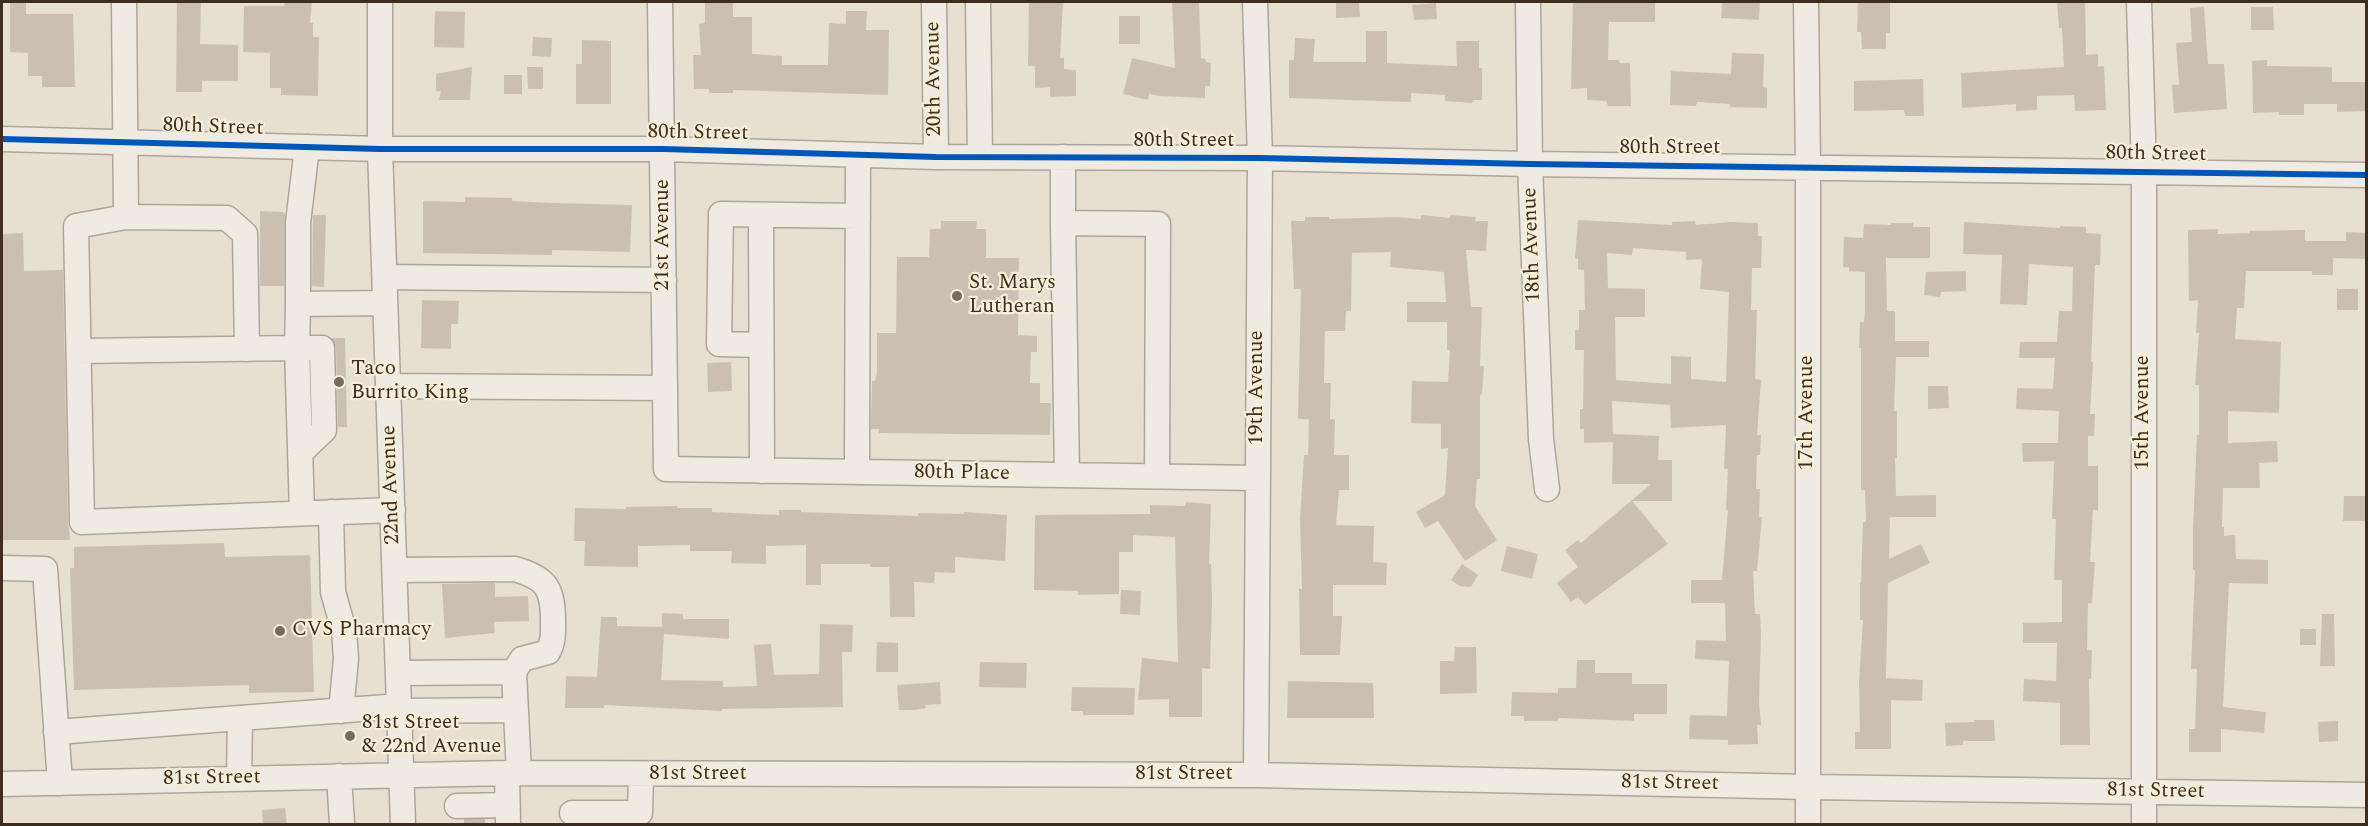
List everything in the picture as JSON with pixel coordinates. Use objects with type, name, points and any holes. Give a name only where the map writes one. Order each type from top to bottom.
[{"type":"street","points":[[124,2],[126,217]]},
{"type":"street","name":"22nd Avenue","points":[[380,2],[380,149],[403,825]]},
{"type":"street","name":"21st Avenue","points":[[660,2],[666,469]]},
{"type":"street","name":"20th Avenue","points":[[934,2],[936,157]]},
{"type":"street","name":"20th Avenue","points":[[978,2],[980,157]]},
{"type":"street","name":"19th Avenue","points":[[1256,2],[1260,158],[1257,775]]},
{"type":"street","name":"18th Avenue","points":[[1528,2],[1530,164],[1541,439],[1547,489]]},
{"type":"street","name":"17th Avenue","points":[[1806,2],[1808,825]]},
{"type":"street","name":"15th Avenue","points":[[2139,2],[2144,171],[2144,825]]},
{"type":"street","name":"80th Street","points":[[2,139],[380,149],[663,149],[936,157],[1260,158],[1530,164],[2367,175]]},
{"type":"street","points":[[302,513],[297,348],[298,223],[307,147]]},
{"type":"street","points":[[857,472],[858,154]]},
{"type":"street","points":[[1063,158],[1067,475]]},
{"type":"street","points":[[761,345],[719,344],[721,214],[858,216]]},
{"type":"street","points":[[761,216],[762,471]]},
{"type":"street","points":[[247,349],[245,234],[227,218],[126,217],[76,226],[82,522],[393,510]]},
{"type":"street","points":[[1063,223],[1158,224],[1157,476]]},
{"type":"street","points":[[384,277],[664,280]]},
{"type":"street","points":[[298,304],[386,303]]},
{"type":"street","points":[[79,351],[297,348]]},
{"type":"street","points":[[388,386],[665,388]]},
{"type":"street","name":"80th Place","points":[[666,469],[1258,478]]},
{"type":"street","points":[[331,512],[333,592],[344,631],[346,659],[341,711]]},
{"type":"street","points":[[2,568],[45,569],[60,783]]},
{"type":"street","points":[[395,570],[514,569],[532,574],[546,586],[553,598],[554,643],[548,652],[522,659],[514,672],[516,710],[513,773],[502,819],[457,815],[456,774]]},
{"type":"street","points":[[398,673],[514,672]]},
{"type":"street","points":[[56,732],[341,711],[516,710]]},
{"type":"street","points":[[238,779],[240,718]]},
{"type":"street","name":"81st Street","points":[[2,784],[513,773],[571,775],[1257,775],[1809,787],[2367,795]]},
{"type":"street","points":[[571,775],[572,819],[640,813],[641,775]]},
{"type":"street","points":[[339,776],[342,825]]},
{"type":"building","points":[[10,2],[26,2],[26,14],[73,14],[75,87],[42,87],[42,76],[28,76],[28,53],[10,52]]},
{"type":"building","points":[[177,2],[201,2],[200,44],[238,45],[238,81],[202,81],[202,92],[176,92]]},
{"type":"building","points":[[285,2],[312,2],[310,23],[313,23],[313,37],[319,37],[318,96],[281,95],[281,88],[270,88],[270,53],[243,52],[244,6],[284,6]]},
{"type":"building","points":[[705,2],[733,2],[733,17],[752,17],[752,54],[782,56],[782,65],[828,65],[829,23],[846,24],[846,11],[867,11],[866,30],[889,30],[888,95],[733,90],[733,93],[709,93],[709,89],[694,89],[693,55],[701,55],[699,24],[705,23]]},
{"type":"building","points":[[1029,2],[1063,2],[1060,58],[1064,58],[1064,69],[1076,70],[1076,96],[1050,97],[1050,87],[1035,88],[1035,66],[1028,66]]},
{"type":"building","points":[[1172,2],[1199,2],[1201,58],[1211,63],[1210,86],[1205,86],[1205,98],[1149,94],[1148,100],[1123,94],[1132,58],[1175,68]]},
{"type":"building","points":[[1336,2],[1359,2],[1360,17],[1336,18]]},
{"type":"building","points":[[1573,2],[1655,2],[1655,22],[1609,22],[1608,60],[1630,63],[1631,106],[1608,106],[1606,101],[1587,100],[1587,88],[1571,89]]},
{"type":"building","points":[[1722,2],[1760,2],[1759,20],[1721,18]]},
{"type":"building","points":[[1858,2],[1890,2],[1890,33],[1886,33],[1886,49],[1862,49],[1861,32],[1857,32]]},
{"type":"building","points":[[2057,2],[2085,2],[2086,55],[2098,54],[2098,67],[2104,66],[2106,110],[2075,111],[2074,95],[2037,96],[2037,110],[2016,111],[2016,104],[1962,108],[1961,73],[2064,67],[2062,28],[2059,28]]},
{"type":"building","points":[[1436,3],[1437,19],[1414,20],[1412,5]]},
{"type":"building","points":[[2204,7],[2208,64],[2224,64],[2227,109],[2174,113],[2172,85],[2179,85],[2176,43],[2192,42],[2190,8]]},
{"type":"building","points":[[2251,7],[2273,7],[2274,30],[2251,30]]},
{"type":"building","points":[[435,11],[465,12],[464,48],[434,47]]},
{"type":"building","points":[[1119,16],[1140,16],[1140,44],[1119,44]]},
{"type":"building","points":[[1366,31],[1387,31],[1387,63],[1457,66],[1456,41],[1479,41],[1482,100],[1473,100],[1472,103],[1445,101],[1445,95],[1411,93],[1411,102],[1289,98],[1289,60],[1294,60],[1295,38],[1315,39],[1313,62],[1366,62]]},
{"type":"building","points":[[533,37],[552,38],[551,57],[532,56]]},
{"type":"building","points":[[582,40],[611,41],[611,104],[576,104],[576,64],[582,64]]},
{"type":"building","points":[[1732,53],[1764,54],[1763,87],[1767,88],[1767,108],[1730,107],[1730,104],[1697,102],[1696,106],[1670,105],[1671,71],[1731,74]]},
{"type":"building","points":[[2267,60],[2267,66],[2332,67],[2332,82],[2367,82],[2367,111],[2337,112],[2337,104],[2304,104],[2304,115],[2279,115],[2279,112],[2253,113],[2252,61]]},
{"type":"building","points":[[472,67],[470,100],[439,100],[441,91],[436,91],[436,74]]},
{"type":"building","points":[[527,67],[543,67],[543,89],[528,89]]},
{"type":"building","points":[[504,75],[522,75],[522,94],[504,94]]},
{"type":"building","points":[[1923,79],[1924,116],[1905,116],[1904,110],[1854,111],[1854,81]]},
{"type":"building","points":[[465,197],[632,205],[630,252],[552,250],[552,255],[423,253],[423,201],[465,202]]},
{"type":"building","points":[[260,211],[285,214],[284,286],[260,286]]},
{"type":"building","points":[[313,215],[326,215],[324,287],[312,286]]},
{"type":"building","points":[[1421,215],[1450,218],[1450,215],[1476,217],[1475,221],[1488,221],[1486,251],[1466,250],[1471,307],[1482,307],[1480,366],[1484,366],[1482,395],[1480,394],[1480,479],[1477,479],[1475,506],[1497,540],[1465,561],[1438,521],[1425,528],[1416,512],[1445,495],[1448,448],[1441,449],[1441,424],[1411,423],[1412,381],[1448,382],[1450,350],[1447,350],[1447,322],[1407,322],[1407,302],[1446,302],[1444,272],[1390,267],[1391,252],[1352,253],[1351,311],[1346,311],[1345,331],[1325,331],[1324,383],[1331,383],[1330,419],[1335,419],[1334,455],[1349,455],[1349,490],[1339,490],[1336,525],[1374,526],[1373,562],[1387,563],[1386,585],[1333,585],[1333,616],[1342,616],[1340,655],[1300,655],[1299,589],[1302,589],[1300,519],[1304,455],[1308,455],[1309,419],[1298,419],[1301,289],[1294,289],[1291,221],[1305,221],[1305,217],[1421,219]]},
{"type":"building","points":[[1578,220],[1672,225],[1672,222],[1695,221],[1696,225],[1731,222],[1758,223],[1758,236],[1762,236],[1761,268],[1752,268],[1751,310],[1757,310],[1755,379],[1761,380],[1757,435],[1761,435],[1760,455],[1757,455],[1756,489],[1760,489],[1759,517],[1762,517],[1757,571],[1753,571],[1755,614],[1760,614],[1761,633],[1759,702],[1761,725],[1757,725],[1758,744],[1728,745],[1728,740],[1689,739],[1690,715],[1727,716],[1729,661],[1695,659],[1696,640],[1726,641],[1725,603],[1691,603],[1691,580],[1722,580],[1728,510],[1726,510],[1728,469],[1724,469],[1726,425],[1671,428],[1670,405],[1612,401],[1613,434],[1659,436],[1658,460],[1672,460],[1672,501],[1632,501],[1668,544],[1585,605],[1578,597],[1571,602],[1557,583],[1578,567],[1565,550],[1578,540],[1581,543],[1651,484],[1612,484],[1613,442],[1584,443],[1584,429],[1580,429],[1580,409],[1583,409],[1584,350],[1575,350],[1575,330],[1579,330],[1579,310],[1585,310],[1584,270],[1578,269],[1578,259],[1575,258]],"holes":[[[1633,248],[1686,252],[1686,260],[1702,259],[1700,289],[1729,292],[1726,382],[1691,379],[1691,357],[1671,356],[1671,384],[1616,380],[1615,317],[1645,317],[1645,289],[1608,288],[1607,253],[1632,255]]]},
{"type":"building","name":"St. Marys Lutheran","points":[[941,221],[977,221],[976,229],[986,229],[986,258],[1019,258],[1018,335],[1037,336],[1037,352],[1031,352],[1030,383],[1040,383],[1040,403],[1051,403],[1050,435],[879,433],[879,429],[871,429],[872,381],[875,381],[877,373],[877,333],[896,333],[897,257],[929,257],[930,229],[941,229]]},
{"type":"building","points":[[1964,222],[2060,228],[2060,226],[2086,227],[2086,233],[2101,234],[2100,265],[2095,265],[2091,362],[2093,362],[2090,414],[2095,414],[2094,436],[2088,436],[2088,466],[2098,466],[2098,510],[2093,510],[2090,562],[2095,562],[2092,603],[2088,603],[2087,650],[2092,650],[2091,679],[2089,679],[2090,745],[2060,745],[2060,703],[2023,701],[2024,679],[2056,681],[2057,643],[2023,643],[2023,623],[2062,622],[2062,580],[2054,580],[2056,519],[2052,519],[2054,461],[2023,462],[2022,443],[2058,443],[2059,411],[2016,409],[2017,388],[2053,389],[2055,358],[2019,358],[2020,342],[2057,342],[2059,311],[2072,311],[2073,267],[2029,264],[2027,305],[2000,304],[2002,255],[1963,254]]},
{"type":"building","points":[[1891,223],[1913,223],[1913,227],[1930,227],[1930,258],[1886,258],[1887,311],[1895,311],[1895,341],[1929,341],[1929,357],[1896,357],[1894,411],[1897,411],[1896,496],[1936,495],[1936,517],[1890,517],[1889,559],[1921,544],[1930,563],[1888,583],[1886,678],[1923,680],[1922,701],[1891,700],[1891,749],[1855,749],[1855,732],[1860,732],[1859,682],[1863,620],[1860,620],[1860,583],[1863,522],[1866,522],[1865,490],[1861,490],[1861,348],[1859,348],[1860,322],[1864,322],[1865,310],[1865,272],[1849,271],[1849,267],[1843,267],[1844,237],[1863,238],[1864,224],[1891,225]]},
{"type":"building","points":[[2218,229],[2218,234],[2305,230],[2305,241],[2346,241],[2346,232],[2367,233],[2367,259],[2333,258],[2333,275],[2312,275],[2312,271],[2246,271],[2244,308],[2237,308],[2235,339],[2281,342],[2279,413],[2228,411],[2228,443],[2277,441],[2278,462],[2259,463],[2260,488],[2223,488],[2222,527],[2224,527],[2224,536],[2235,535],[2236,559],[2268,560],[2268,584],[2229,583],[2223,707],[2266,712],[2264,733],[2221,729],[2221,752],[2189,752],[2189,729],[2195,729],[2197,669],[2191,669],[2195,570],[2193,570],[2193,528],[2197,435],[2199,435],[2199,385],[2195,385],[2199,333],[2196,333],[2198,300],[2189,301],[2188,230]]},
{"type":"building","points":[[23,233],[24,271],[63,270],[70,540],[2,540],[2,234]]},
{"type":"building","points":[[1966,271],[1966,291],[1941,292],[1940,297],[1924,295],[1926,272]]},
{"type":"building","points":[[2337,289],[2358,289],[2358,310],[2337,310]]},
{"type":"building","points":[[422,300],[459,301],[458,324],[451,324],[451,349],[421,348]]},
{"type":"building","name":"Taco Burrito King","points":[[331,338],[345,338],[347,427],[338,427],[336,348]]},
{"type":"building","points":[[731,362],[732,391],[708,392],[707,363]]},
{"type":"building","points":[[1928,386],[1948,386],[1949,408],[1928,409]]},
{"type":"building","points":[[2344,496],[2367,496],[2367,521],[2343,521]]},
{"type":"building","points":[[1186,502],[1211,504],[1210,669],[1202,668],[1202,717],[1169,717],[1169,699],[1138,700],[1142,658],[1178,662],[1175,537],[1133,535],[1133,552],[1119,552],[1119,594],[1078,595],[1078,591],[1034,590],[1035,515],[1150,514],[1150,505],[1185,506]]},
{"type":"building","points":[[677,506],[677,508],[712,508],[712,512],[779,515],[779,510],[801,510],[801,512],[918,516],[918,513],[964,514],[964,512],[1007,515],[1005,561],[955,557],[955,573],[935,572],[934,583],[914,582],[915,617],[890,617],[889,567],[870,567],[870,564],[821,564],[821,585],[806,585],[806,545],[766,546],[766,564],[731,563],[732,551],[690,551],[690,545],[638,546],[638,567],[584,566],[585,541],[574,541],[575,508],[626,509],[626,507]]},
{"type":"building","points":[[224,543],[225,557],[310,555],[314,692],[249,693],[249,685],[74,690],[70,568],[74,568],[74,547]]},
{"type":"building","points":[[1507,546],[1538,554],[1532,579],[1501,571]]},
{"type":"building","points":[[1462,564],[1478,575],[1471,587],[1460,586],[1451,580]]},
{"type":"building","points":[[495,583],[495,597],[528,596],[529,621],[494,622],[495,633],[445,638],[442,584]]},
{"type":"building","points":[[1121,590],[1141,591],[1140,615],[1120,614]]},
{"type":"building","points":[[662,613],[683,614],[683,619],[729,619],[729,639],[664,634],[661,680],[723,681],[723,687],[757,686],[754,645],[771,644],[774,675],[819,674],[820,624],[853,625],[852,652],[842,652],[843,707],[722,709],[722,711],[604,705],[604,708],[565,708],[566,676],[597,677],[601,617],[617,617],[617,626],[662,627]]},
{"type":"building","points":[[2322,614],[2334,614],[2335,666],[2320,666]]},
{"type":"building","points":[[2300,629],[2316,629],[2316,645],[2300,645]]},
{"type":"building","points":[[877,642],[898,643],[898,672],[876,672]]},
{"type":"building","points":[[1455,647],[1476,647],[1477,693],[1440,694],[1440,661],[1454,661]]},
{"type":"building","points":[[1577,660],[1595,660],[1595,673],[1632,673],[1632,684],[1667,684],[1667,714],[1634,714],[1634,721],[1558,718],[1558,721],[1524,721],[1524,716],[1511,716],[1512,692],[1558,693],[1558,688],[1576,688]]},
{"type":"building","points":[[980,662],[1027,663],[1026,688],[979,687]]},
{"type":"building","points":[[1288,681],[1373,683],[1374,718],[1287,718]]},
{"type":"building","points":[[940,682],[941,704],[925,705],[926,708],[915,710],[899,710],[897,685]]},
{"type":"building","points":[[1072,687],[1135,688],[1134,715],[1083,715],[1083,711],[1071,711]]},
{"type":"building","points":[[1974,720],[1994,720],[1995,741],[1963,741],[1963,745],[1946,746],[1945,723],[1974,722]]},
{"type":"building","points":[[2338,721],[2338,741],[2319,742],[2318,722]]},
{"type":"building","points":[[285,808],[287,825],[263,825],[262,810]]},
{"type":"tunnel","points":[[464,824],[485,824]]},
{"type":"cycle path","points":[[2,139],[380,149],[663,149],[936,157],[1260,158],[1530,164],[2366,175]]},
{"type":"place","name":"St. Marys Lutheran","points":[[957,296]]},
{"type":"place","name":"Taco Burrito King","points":[[339,382]]},
{"type":"place","name":"CVS Pharmacy","points":[[280,631]]},
{"type":"place","name":"81st Street & 22nd Avenue","points":[[350,736]]}]
